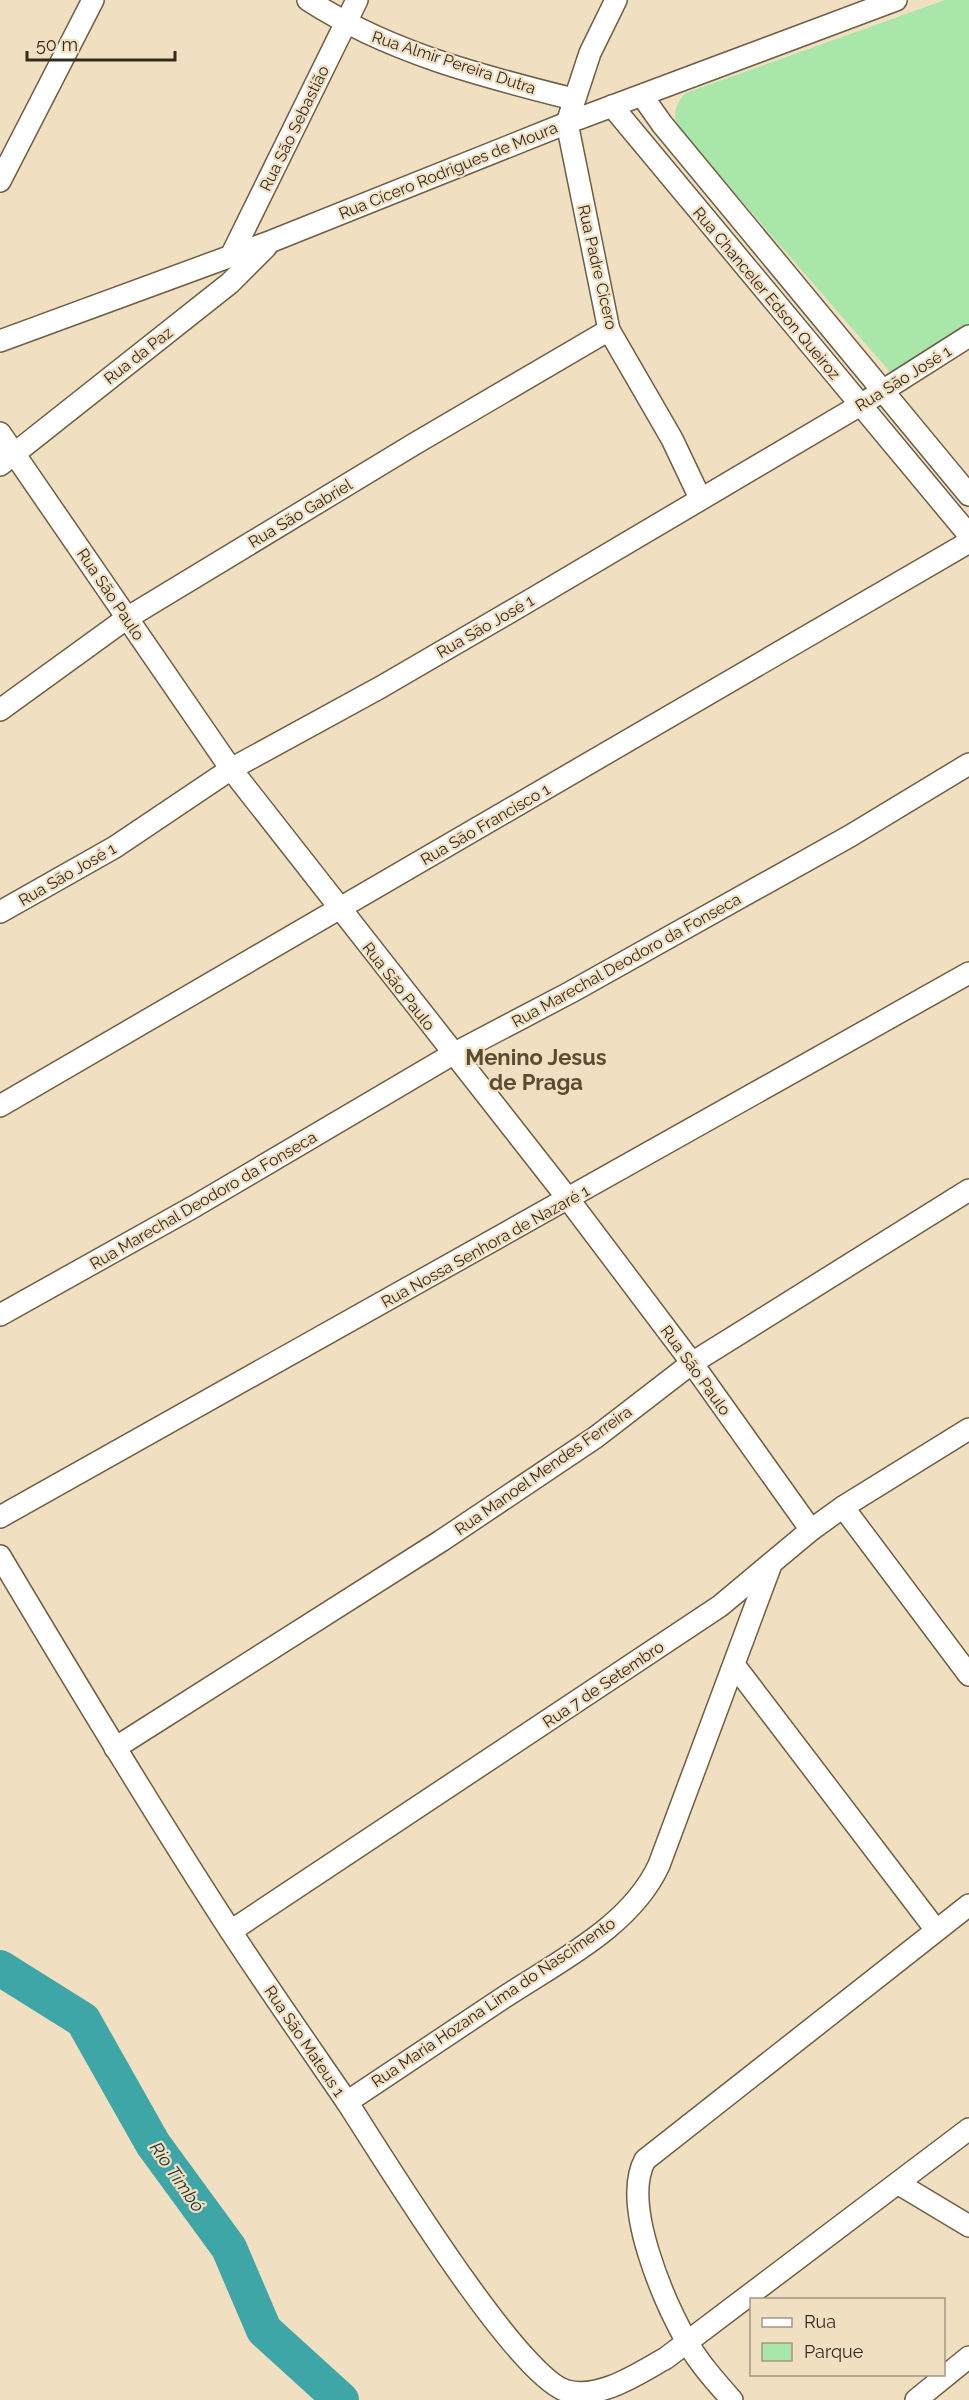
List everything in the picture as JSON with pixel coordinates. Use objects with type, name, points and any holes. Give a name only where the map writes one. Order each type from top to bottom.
[{"type":"street","points":[[0,181],[93,0]]},
{"type":"street","name":"Rua Almir Pereira Dutra","points":[[308,0],[345,24],[383,42],[430,58],[573,99]]},
{"type":"street","name":"Rua São Sebastião","points":[[231,256],[357,0]]},
{"type":"street","points":[[567,123],[590,53],[616,0]]},
{"type":"street","name":"Rua Cícero Rodrigues de Moura","points":[[0,341],[272,241],[567,123],[643,97],[870,5],[896,0]]},
{"type":"street","name":"Rua Chanceler Edson Queiroz","points":[[643,97],[662,124],[969,495]]},
{"type":"street","name":"Rua Chanceler Edson Queiroz","points":[[612,106],[649,154],[862,404],[969,535]]},
{"type":"street","name":"Rua Padre Cicero","points":[[567,123],[609,330],[672,439],[700,498]]},
{"type":"street","name":"Rua da Paz","points":[[8,459],[230,283],[272,241]]},
{"type":"street","name":"Rua São Gabriel","points":[[0,710],[127,618],[416,443],[609,330]]},
{"type":"street","name":"Rua São José 1","points":[[0,912],[115,847],[231,770],[381,687],[862,404],[969,336]]},
{"type":"street","name":"Rua São Paulo","points":[[0,433],[8,459],[127,618],[231,770],[569,1200],[692,1363],[811,1530]]},
{"type":"street","name":"Rua São Francisco 1","points":[[0,1106],[969,542]]},
{"type":"street","name":"Rua Marechal Deodoro da Fonseca","points":[[0,1315],[195,1206],[453,1054],[571,992],[850,836],[969,764]]},
{"type":"street","name":"Rua Nossa Senhora de Nazaré 1","points":[[0,1517],[569,1200],[969,973]]},
{"type":"street","name":"Rua Manoel Mendes Ferreira","points":[[115,1748],[451,1534],[596,1437],[692,1363],[969,1190]]},
{"type":"street","name":"Rua 7 de Setembro","points":[[231,1931],[720,1605],[843,1506],[969,1429]]},
{"type":"street","points":[[843,1506],[969,1675]]},
{"type":"street","name":"Rua São Mateus 1","points":[[0,1556],[115,1748],[231,1931],[471,2290],[504,2333],[538,2371],[565,2391],[584,2392],[611,2386],[666,2358],[900,2184],[969,2129]]},
{"type":"street","name":"Rua Maria Hozana Lima do Nascimento","points":[[347,2102],[592,1939],[631,1907],[644,1892],[658,1865],[735,1666],[770,1566]]},
{"type":"street","points":[[735,1666],[936,1930]]},
{"type":"street","points":[[732,2400],[687,2343],[657,2273],[643,2228],[637,2188],[640,2169],[645,2160],[969,1905]]},
{"type":"street","points":[[900,2184],[969,2226]]},
{"type":"street","points":[[945,2376],[969,2356]]},
{"type":"street","points":[[916,2400],[945,2376]]},
{"type":"green space","points":[[945,0],[969,0],[969,327],[890,372],[680,130],[675,115],[679,101],[686,93]]},
{"type":"waterway","name":"Rio Timbó","points":[[0,1968],[83,2020],[153,2144],[229,2248],[264,2330],[341,2400]]},
{"type":"district","name":"Menino Jesus de Praga","points":[[536,1070]]}]
